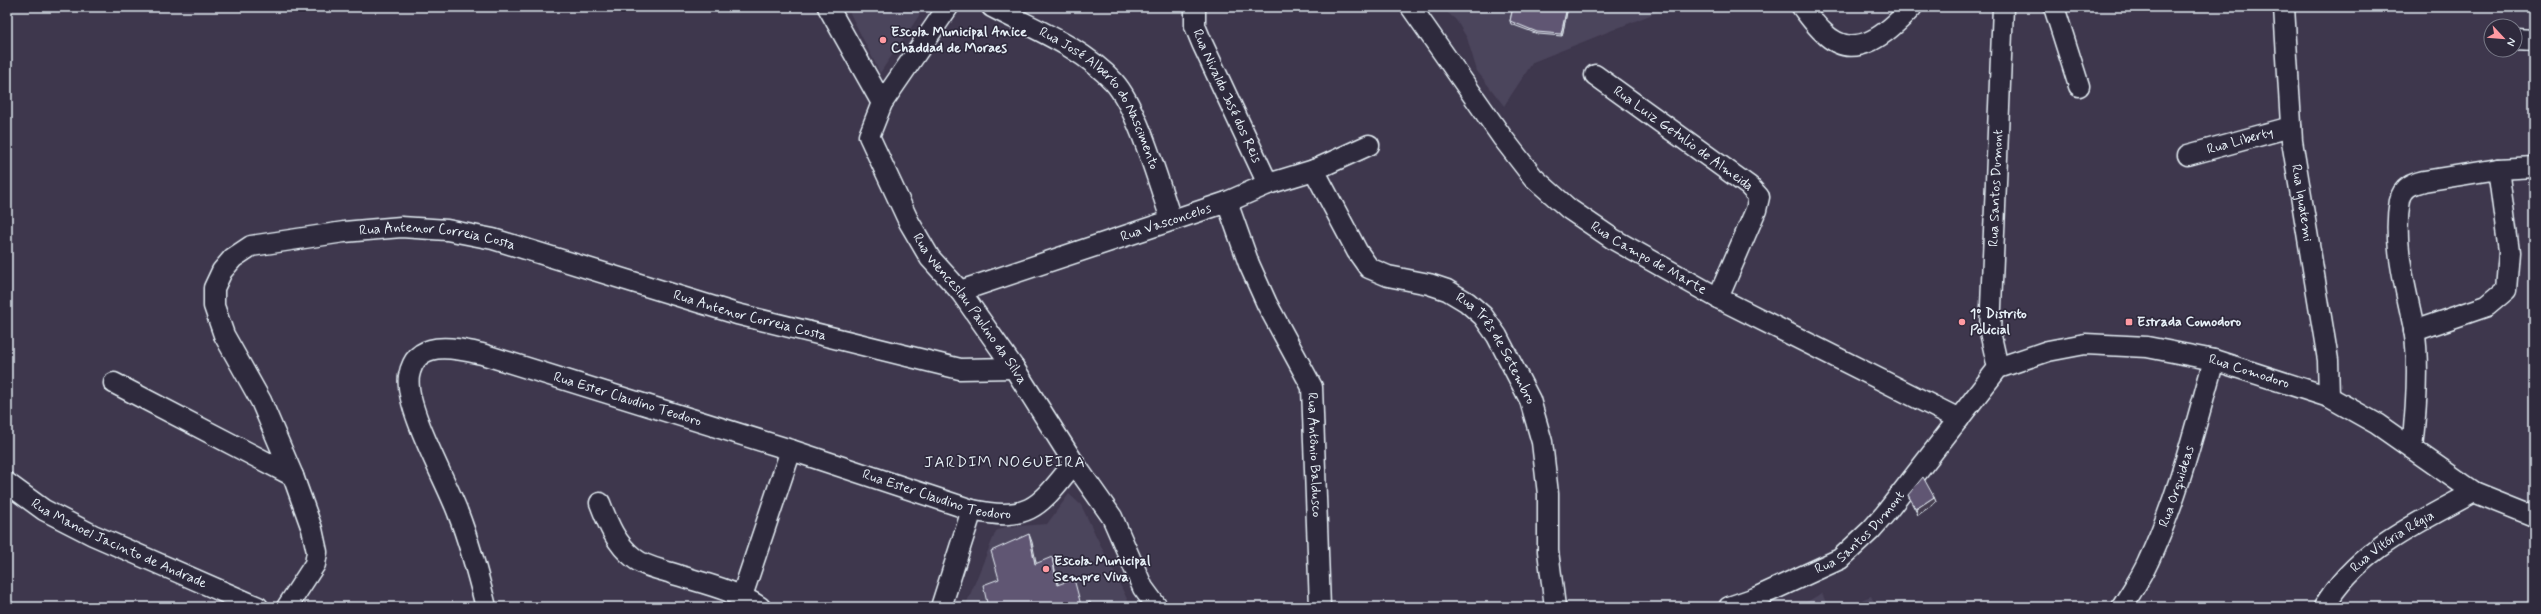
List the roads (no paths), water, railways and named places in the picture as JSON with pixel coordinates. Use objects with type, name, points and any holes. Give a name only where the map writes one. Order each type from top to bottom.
[{"type":"street","points":[[828,7],[882,103]]},
{"type":"street","name":"Rua Wenceslau Paulino da Silva","points":[[948,7],[882,103],[869,136],[909,222],[930,258],[960,291],[1014,368],[1074,463],[1112,517],[1143,588],[1157,607]]},
{"type":"street","name":"Rua José Alberto do Nascimento","points":[[992,7],[1084,56],[1115,83],[1134,117],[1171,219]]},
{"type":"street","name":"Rua Nivaldo José dos Reis","points":[[1195,7],[1195,26],[1202,43],[1268,184]]},
{"type":"street","name":"Rua Campo de Marte","points":[[1411,7],[1502,137],[1533,176],[1569,209],[1614,239],[1718,298],[1959,419]]},
{"type":"street","points":[[1802,7],[1824,34],[1835,41],[1856,45],[1871,43],[1886,33],[1912,7]]},
{"type":"street","name":"Rua Santos Dumont","points":[[1998,368],[1990,332],[2003,7]]},
{"type":"street","points":[[2054,7],[2080,86]]},
{"type":"street","name":"Rua Iguatemi","points":[[2284,7],[2291,127],[2312,276],[2328,360],[2329,397]]},
{"type":"street","points":[[2523,39],[2534,40]]},
{"type":"street","name":"Rua Luiz Getulio de Almeida","points":[[1596,75],[1749,186],[1759,196],[1756,210],[1718,298]]},
{"type":"street","name":"Rua Liberty","points":[[2188,155],[2291,127]]},
{"type":"street","name":"Rua Vasconcelos","points":[[960,291],[1171,219],[1227,202],[1268,184],[1314,170],[1369,145]]},
{"type":"street","points":[[2412,448],[2415,426],[2414,331],[2401,264],[2399,212],[2403,192],[2412,184],[2424,181],[2498,169],[2534,167]]},
{"type":"street","points":[[2414,331],[2488,306],[2503,294],[2508,285],[2509,252],[2498,169]]},
{"type":"street","name":"Rua Três de Setembro","points":[[1314,170],[1357,251],[1369,268],[1388,276],[1429,284],[1447,290],[1468,302],[1483,316],[1497,336],[1530,400],[1542,442],[1548,494],[1548,551],[1555,607]]},
{"type":"street","name":"Rua Antônio Baldusco","points":[[1227,202],[1249,264],[1267,304],[1312,386],[1320,607]]},
{"type":"street","name":"Rua Antenor Correia Costa","points":[[287,607],[315,564],[317,552],[312,529],[293,476],[261,401],[224,335],[214,306],[214,288],[222,271],[229,263],[252,246],[344,232],[401,227],[447,230],[493,239],[737,314],[960,369],[1014,368]]},
{"type":"street","name":"Rua Comodoro","points":[[1998,368],[2048,351],[2085,344],[2147,347],[2214,360],[2329,397],[2412,448],[2474,492],[2534,516]]},
{"type":"street","name":"Rua Ester Claudino Teodoro","points":[[486,607],[477,569],[458,512],[416,413],[410,391],[409,377],[415,362],[424,352],[438,347],[482,354],[791,450],[972,510],[996,515],[1027,511],[1041,503],[1074,463]]},
{"type":"street","name":"Rua Orquideas","points":[[2122,607],[2148,563],[2164,523],[2180,480],[2214,360]]},
{"type":"street","points":[[1959,419],[1998,368]]},
{"type":"street","points":[[114,383],[293,476]]},
{"type":"street","name":"Rua Santos Dumont","points":[[1729,607],[1755,598],[1840,559],[1871,530],[1959,419]]},
{"type":"street","points":[[742,596],[791,450]]},
{"type":"street","name":"Rua Manoel Jacinto de Andrade","points":[[7,483],[44,510],[93,535],[258,607]]},
{"type":"street","name":"Rua Vitória Régia","points":[[2324,607],[2348,575],[2368,556],[2404,531],[2474,492]]},
{"type":"street","points":[[600,504],[611,531],[621,546],[634,559],[656,568],[742,596],[760,607]]},
{"type":"street","points":[[941,607],[972,510]]},
{"type":"place","name":"Escola Municipal Anice Chaddad de Moraes","points":[[883,40]]},
{"type":"place","name":"1º Distrito Policial","points":[[1962,322]]},
{"type":"place","name":"Estrada Comodoro","points":[[2129,322]]},
{"type":"place","name":"Escola Municipal Sempre Viva","points":[[1046,569]]},
{"type":"district","name":"JARDIM NOGUEIRA","points":[[1005,462]]}]
